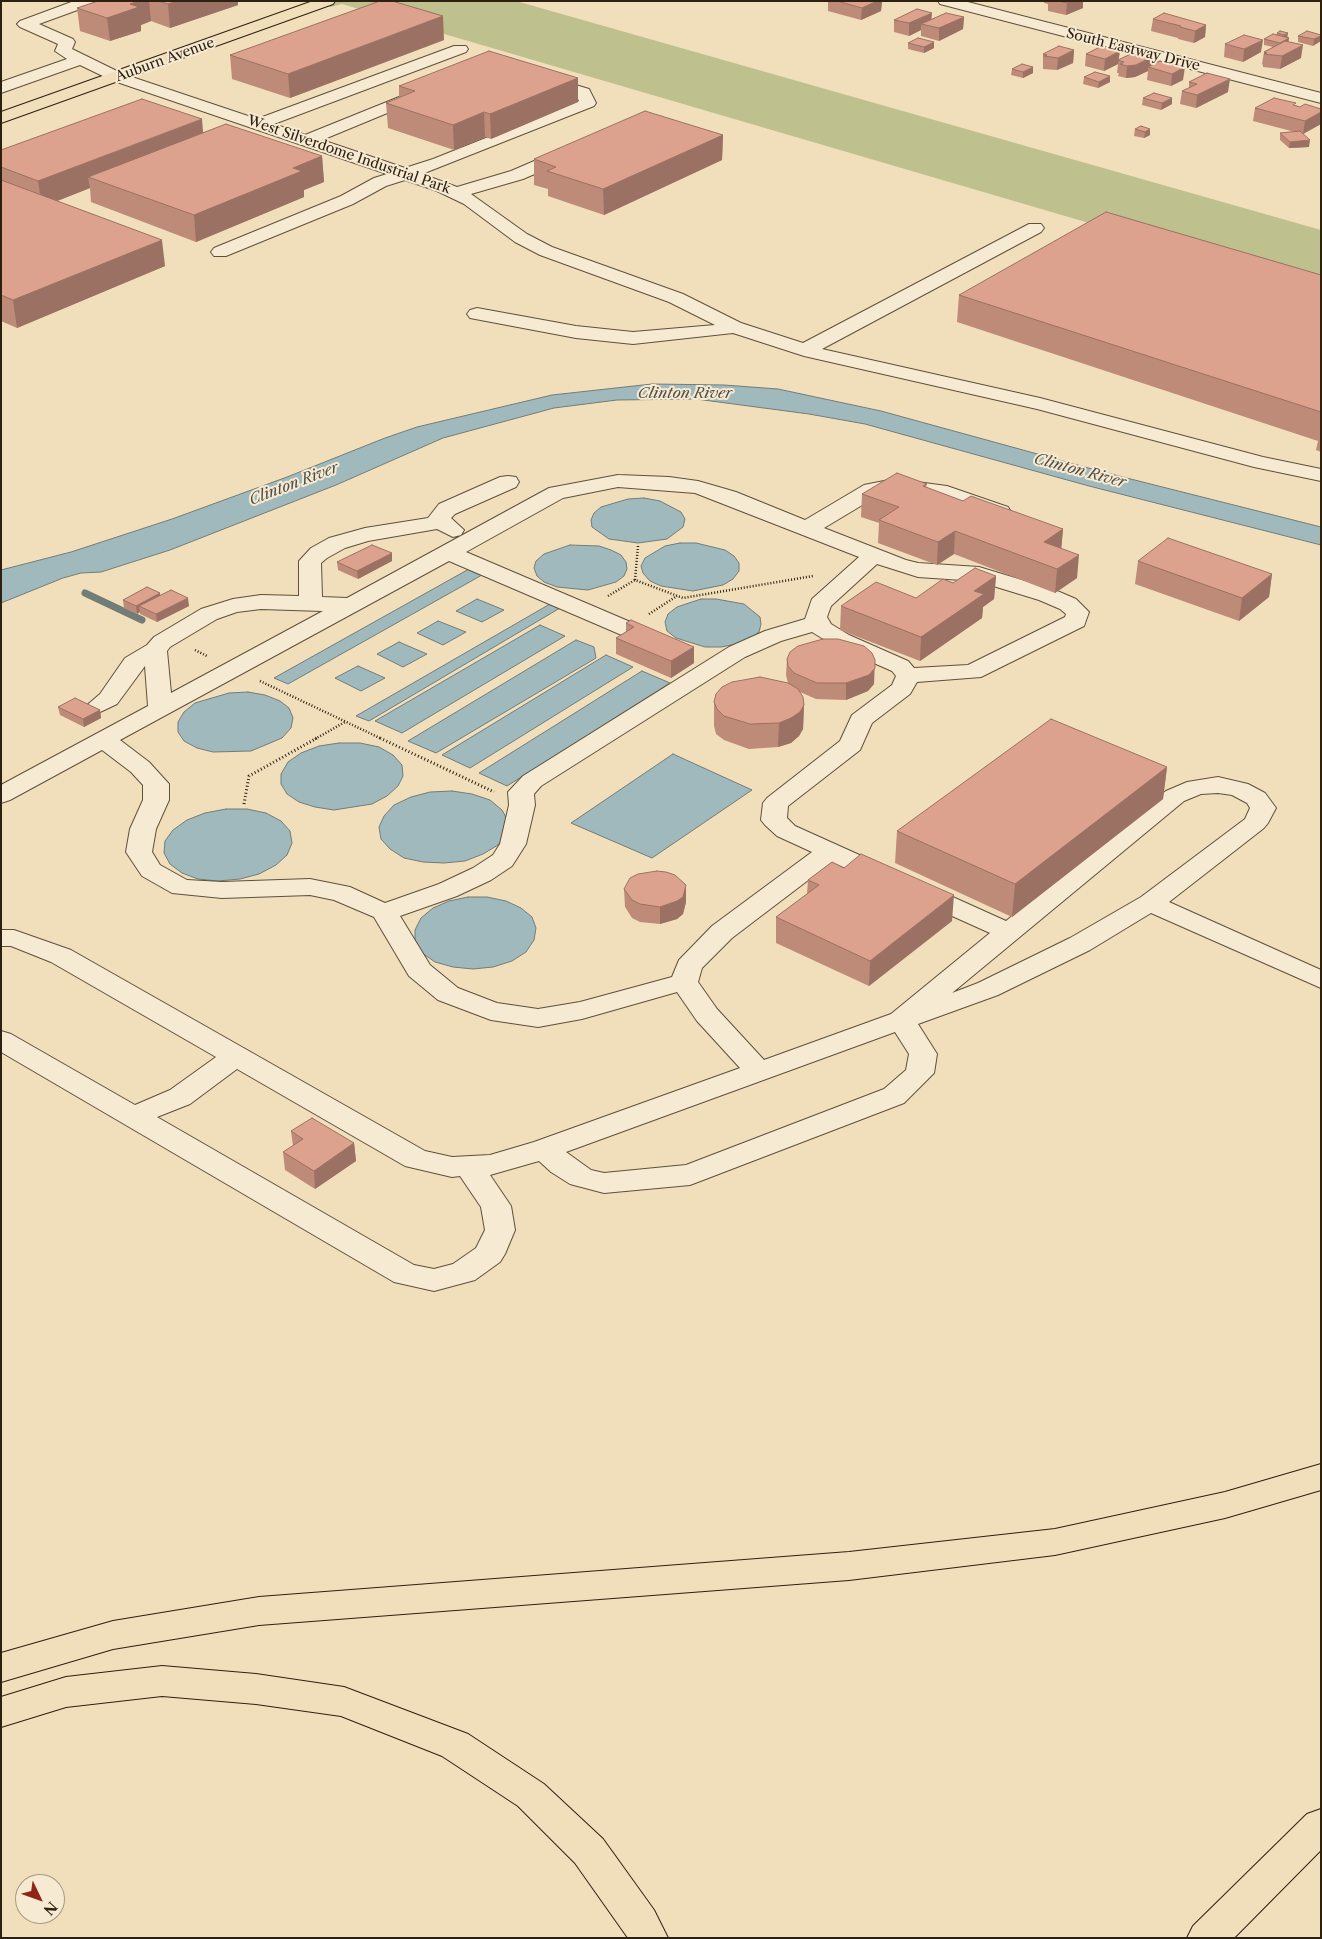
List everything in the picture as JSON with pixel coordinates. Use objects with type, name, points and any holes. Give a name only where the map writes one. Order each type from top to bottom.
[{"type":"main road","name":"Auburn Avenue","points":[[1,118],[328,1]]},
{"type":"main road","points":[[1,1668],[113,1635],[259,1610],[850,1566],[1055,1542],[1225,1506],[1321,1477]]},
{"type":"main road","points":[[1,1712],[66,1692],[162,1681],[256,1689],[344,1702],[455,1745],[531,1795],[589,1851],[640,1922],[648,1938]]},
{"type":"main road","points":[[1207,1938],[1321,1825]]},
{"type":"street","points":[[80,60],[63,51],[67,42],[25,24],[89,1]]},
{"type":"street","name":"South Eastway Drive","points":[[945,1],[1321,98]]},
{"type":"street","points":[[259,124],[460,49]]},
{"type":"street","points":[[1,88],[80,60]]},
{"type":"street","name":"West Silverdome Industrial Park","points":[[80,60],[104,68],[117,77],[408,174],[456,193],[484,210],[521,238],[546,251],[676,298],[734,327],[804,350],[1040,404],[1261,463],[1321,475]]},
{"type":"street","points":[[220,252],[348,200],[380,182],[408,174],[588,103],[583,92],[531,76]]},
{"type":"street","points":[[308,140],[438,86]]},
{"type":"street","points":[[148,106],[175,96]]},
{"type":"street","points":[[456,193],[517,175],[587,145]]},
{"type":"street","points":[[804,350],[1035,228]]},
{"type":"street","points":[[477,314],[576,332],[633,338],[712,331],[734,327]]},
{"type":"street","points":[[1,796],[557,493],[618,481],[669,483],[698,488],[806,529],[866,562],[918,570],[979,574],[1047,595],[1068,604],[1078,612],[1076,621],[973,672],[908,675]]},
{"type":"street","points":[[476,537],[446,527],[439,518],[448,510],[508,482]]},
{"type":"street","points":[[806,529],[872,490],[894,485],[939,491],[986,506],[1022,521]]},
{"type":"street","points":[[311,604],[310,561],[319,552],[337,543],[365,535],[442,522]]},
{"type":"street","points":[[448,552],[715,666]]},
{"type":"street","points":[[866,562],[820,604],[816,617],[821,628],[834,636],[900,666],[908,675]]},
{"type":"street","points":[[98,706],[109,699],[133,663],[209,614],[233,606],[262,602],[350,605]]},
{"type":"street","points":[[384,912],[448,890],[482,874],[503,860],[514,844],[522,805],[521,792],[532,781],[737,652],[773,636],[819,622]]},
{"type":"street","points":[[160,709],[162,644]]},
{"type":"street","points":[[908,675],[902,689],[861,720],[851,745],[776,803],[774,820],[786,831],[1009,932]]},
{"type":"street","points":[[104,740],[140,766],[156,784],[156,800],[143,829],[139,852],[152,870],[181,887],[222,890],[310,887],[341,893],[384,912],[419,970],[448,994],[491,1011],[538,1018],[582,1010],[684,982]]},
{"type":"street","points":[[1,938],[14,938],[61,956],[416,1159],[452,1167],[491,1165],[545,1149],[988,989],[1080,944],[1150,903],[1255,823],[1263,808],[1256,798],[1238,789],[1218,784],[1196,787],[1176,796],[901,1020]]},
{"type":"street","points":[[684,982],[689,966],[722,932],[830,851]]},
{"type":"street","points":[[1150,903],[1321,980]]},
{"type":"street","points":[[684,982],[707,1016],[759,1072]]},
{"type":"street","points":[[545,1149],[562,1165],[581,1177],[604,1182],[690,1175],[894,1096],[920,1073],[923,1054],[901,1020]]},
{"type":"street","points":[[1,1040],[405,1274],[434,1280],[464,1272],[489,1254],[500,1230],[496,1206],[469,1166]]},
{"type":"street","points":[[131,1117],[180,1097],[208,1078],[234,1055]]},
{"type":"path","points":[[638,546],[634,580],[683,598],[866,562]]},
{"type":"path","points":[[162,644],[234,669],[522,805]]},
{"type":"path","points":[[244,804],[250,776],[346,722]]},
{"type":"green space","points":[[311,1],[516,1],[1321,230],[1321,291],[342,4],[331,7]]},
{"type":"water","name":"Clinton River","points":[[652,384],[724,385],[778,389],[881,411],[1103,472],[1321,527],[1321,545],[1089,486],[865,424],[809,414],[696,399],[617,400],[554,408],[443,438],[336,485],[170,550],[101,572],[81,573],[63,578],[1,603],[1,570],[71,552],[172,519],[417,427],[552,395]]},
{"type":"water","points":[[644,498],[660,501],[681,512],[685,519],[683,527],[667,539],[638,543],[609,539],[592,527],[591,520],[594,513],[601,507],[628,499]]},
{"type":"water","points":[[680,543],[696,543],[725,550],[734,556],[739,563],[739,571],[733,579],[723,585],[693,591],[661,586],[650,581],[643,573],[641,566],[645,558],[665,546]]},
{"type":"water","points":[[570,545],[599,546],[621,555],[626,562],[627,569],[624,576],[616,582],[588,590],[557,587],[544,582],[537,576],[534,568],[536,561],[544,554]]},
{"type":"water","points":[[469,569],[482,575],[288,684],[274,678]]},
{"type":"water","points":[[477,599],[504,610],[482,622],[456,611]]},
{"type":"water","points":[[701,599],[716,599],[744,604],[760,617],[759,632],[750,639],[737,644],[705,647],[676,638],[667,631],[665,622],[668,614],[677,607]]},
{"type":"water","points":[[550,604],[560,608],[369,721],[356,716]]},
{"type":"water","points":[[438,621],[466,632],[443,645],[417,633]]},
{"type":"water","points":[[540,625],[565,636],[402,733],[375,721]]},
{"type":"water","points":[[576,640],[594,647],[596,658],[436,753],[408,741]]},
{"type":"water","points":[[399,642],[427,654],[403,667],[377,654]]},
{"type":"water","points":[[606,655],[633,667],[470,768],[442,755]]},
{"type":"water","points":[[358,666],[385,678],[361,691],[335,678]]},
{"type":"water","points":[[642,671],[670,683],[507,786],[479,773]]},
{"type":"water","points":[[248,692],[265,695],[280,701],[289,708],[293,718],[291,728],[282,738],[251,751],[213,752],[197,748],[184,741],[178,732],[178,722],[184,712],[195,703],[229,693]]},
{"type":"water","points":[[339,743],[360,743],[379,747],[393,755],[402,765],[403,776],[398,786],[387,796],[372,804],[334,810],[299,802],[287,794],[281,784],[281,774],[288,762],[301,753],[319,746]]},
{"type":"water","points":[[673,754],[752,790],[652,858],[571,823]]},
{"type":"water","points":[[452,791],[472,794],[490,800],[502,810],[508,821],[506,834],[498,845],[483,854],[465,861],[423,862],[404,858],[390,849],[381,839],[379,827],[384,816],[394,805],[411,797],[430,792]]},
{"type":"water","points":[[226,809],[247,809],[266,813],[281,821],[290,831],[292,843],[287,855],[276,865],[259,874],[240,879],[218,881],[198,879],[182,873],[170,864],[164,853],[165,841],[173,830],[187,820],[205,813]]},
{"type":"water","points":[[468,897],[487,897],[506,901],[521,908],[532,917],[536,928],[534,940],[526,952],[512,961],[493,967],[473,969],[453,967],[435,962],[422,953],[415,942],[415,930],[421,918],[433,908],[449,901]]},
{"type":"building","points":[[98,1],[139,1],[130,4],[139,7],[107,18],[77,8]]},
{"type":"building","points":[[158,1],[177,1],[168,4]]},
{"type":"building","points":[[380,1],[392,1],[443,16],[288,74],[230,55]]},
{"type":"building","points":[[837,1],[877,1],[862,8]]},
{"type":"building","points":[[917,9],[932,13],[909,23],[894,20]]},
{"type":"building","points":[[946,13],[964,17],[939,28],[921,24]]},
{"type":"building","points":[[1164,13],[1206,25],[1195,31],[1153,19]]},
{"type":"building","points":[[1280,31],[1288,33],[1284,35],[1277,33]]},
{"type":"building","points":[[1307,31],[1321,36],[1314,39],[1298,36]]},
{"type":"building","points":[[1273,34],[1289,38],[1280,43],[1264,39]]},
{"type":"building","points":[[1244,35],[1263,40],[1244,49],[1225,44]]},
{"type":"building","points":[[918,38],[934,42],[924,47],[908,43]]},
{"type":"building","points":[[1285,41],[1303,45],[1282,56],[1264,54],[1267,53],[1264,52]]},
{"type":"building","points":[[1059,46],[1074,50],[1058,58],[1044,56],[1047,55],[1043,54]]},
{"type":"building","points":[[1102,46],[1116,48],[1113,49],[1120,51],[1105,59],[1086,54]]},
{"type":"building","points":[[489,51],[578,78],[490,114],[484,112],[453,125],[386,103],[415,91],[399,86]]},
{"type":"building","points":[[1135,52],[1152,57],[1136,65],[1127,66],[1120,64],[1124,62],[1118,60]]},
{"type":"building","points":[[1160,61],[1185,67],[1172,74],[1148,67]]},
{"type":"building","points":[[1022,64],[1033,67],[1023,72],[1012,69]]},
{"type":"building","points":[[1095,72],[1110,76],[1099,82],[1084,77]]},
{"type":"building","points":[[1207,73],[1230,79],[1197,95],[1182,91],[1197,84],[1189,82]]},
{"type":"building","points":[[1154,93],[1172,98],[1162,103],[1143,98]]},
{"type":"building","points":[[1274,98],[1296,103],[1293,105],[1300,107],[1305,104],[1321,109],[1321,112],[1305,121],[1255,108]]},
{"type":"building","points":[[142,99],[202,119],[38,181],[1,167],[1,150]]},
{"type":"building","points":[[645,111],[723,135],[603,189],[547,171],[556,167],[534,159]]},
{"type":"building","points":[[226,124],[322,156],[293,168],[302,171],[194,215],[88,177]]},
{"type":"building","points":[[1141,126],[1150,129],[1145,132],[1135,129]]},
{"type":"building","points":[[1300,131],[1310,140],[1290,142],[1280,133]]},
{"type":"building","points":[[1,180],[162,240],[13,300],[1,295]]},
{"type":"building","points":[[1106,212],[1321,275],[1321,412],[959,295]]},
{"type":"building","points":[[897,473],[927,484],[923,486],[963,501],[971,496],[1063,529],[1044,542],[1079,555],[1057,569],[955,531],[938,542],[879,520],[899,507],[862,494]]},
{"type":"building","points":[[1168,538],[1272,574],[1242,598],[1138,561]]},
{"type":"building","points":[[372,545],[392,553],[357,571],[337,562]]},
{"type":"building","points":[[975,568],[996,576],[974,591],[984,594],[921,637],[841,606],[876,582],[916,598],[943,579],[953,583]]},
{"type":"building","points":[[147,587],[160,593],[136,606],[123,600]]},
{"type":"building","points":[[171,590],[188,598],[156,614],[139,606]]},
{"type":"building","points":[[631,620],[694,647],[671,661],[616,638],[634,627],[626,623]]},
{"type":"building","points":[[823,639],[838,639],[864,646],[872,653],[875,660],[875,668],[869,675],[846,683],[817,683],[794,673],[788,666],[787,659],[790,652],[798,646]]},
{"type":"building","points":[[760,677],[788,683],[798,689],[803,697],[804,705],[800,712],[779,723],[750,724],[724,716],[717,709],[714,702],[716,694],[722,687],[732,682]]},
{"type":"building","points":[[75,698],[100,710],[83,719],[58,707]]},
{"type":"building","points":[[1051,719],[1167,767],[1015,884],[897,831]]},
{"type":"building","points":[[861,854],[954,895],[870,961],[776,917],[819,885],[808,880],[832,862],[844,868]]},
{"type":"building","points":[[657,871],[675,875],[686,885],[683,897],[660,907],[640,904],[632,900],[624,889],[630,878],[638,874]]},
{"type":"building","points":[[312,1118],[354,1143],[314,1171],[283,1152],[303,1139],[291,1131]]},
{"type":"waterway","points":[[85,593],[142,620]]}]
